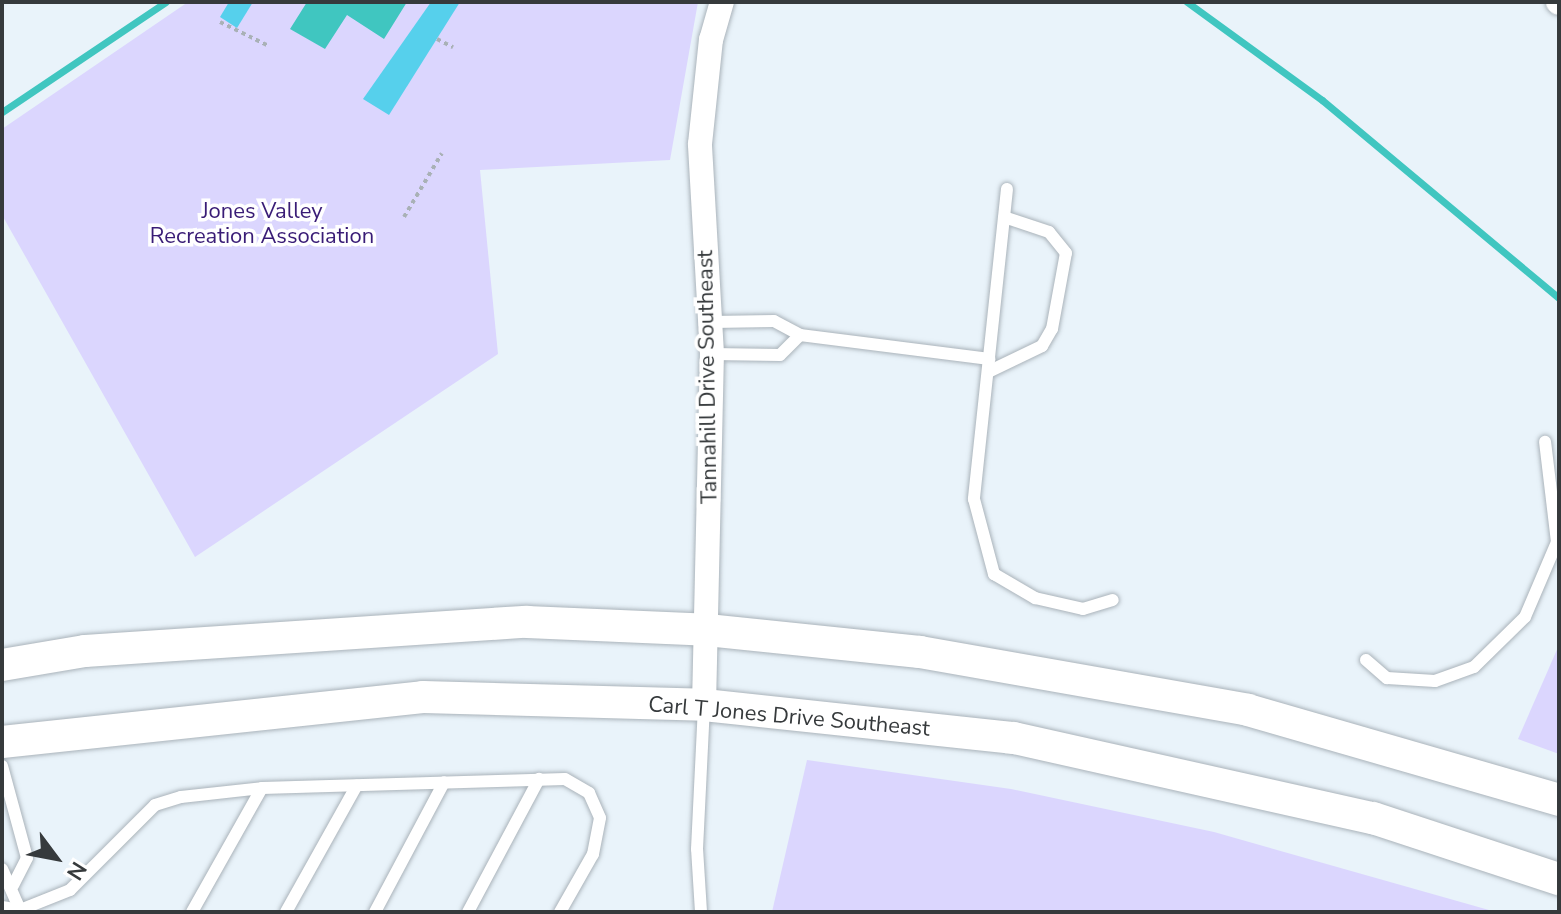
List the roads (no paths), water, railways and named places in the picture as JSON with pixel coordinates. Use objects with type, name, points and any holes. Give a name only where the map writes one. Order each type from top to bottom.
[{"type":"main road","points":[[2,665],[85,651],[527,622],[707,630],[920,652],[1248,710],[1559,800]]},
{"type":"main road","name":"Carl T Jones Drive Southeast","points":[[2,742],[423,697],[704,705],[1014,738],[1373,818],[1559,879]]},
{"type":"street","name":"Tannahill Drive Southeast","points":[[704,705],[712,322],[700,144],[711,40],[722,2]]},
{"type":"lane","points":[[1007,189],[974,499],[994,574],[1035,598],[1083,609],[1113,600]]},
{"type":"lane","points":[[712,322],[774,321],[800,335],[988,366],[1042,346],[1052,329],[1066,253],[1049,232],[1004,217]]},
{"type":"lane","points":[[712,354],[780,355],[800,335]]},
{"type":"lane","points":[[1366,660],[1387,678],[1435,681],[1474,667],[1525,617],[1557,542],[1545,442]]},
{"type":"lane","points":[[701,912],[697,849],[704,705]]},
{"type":"lane","points":[[2,766],[27,858],[13,886]]},
{"type":"lane","points":[[468,912],[539,779]]},
{"type":"lane","points":[[2,907],[21,911],[70,890],[155,805],[262,788],[565,779],[589,793],[600,818],[593,854],[560,912]]},
{"type":"lane","points":[[375,912],[444,782]]},
{"type":"lane","points":[[286,912],[357,785]]},
{"type":"lane","points":[[192,912],[262,788]]},
{"type":"lane","points":[[2,869],[13,886],[21,911]]},
{"type":"waterway","points":[[2,112],[166,2]]},
{"type":"waterway","points":[[1187,2],[1322,100],[1559,298]]},
{"type":"park label","name":"Jones Valley Recreation Association","points":[[262,224]]}]
